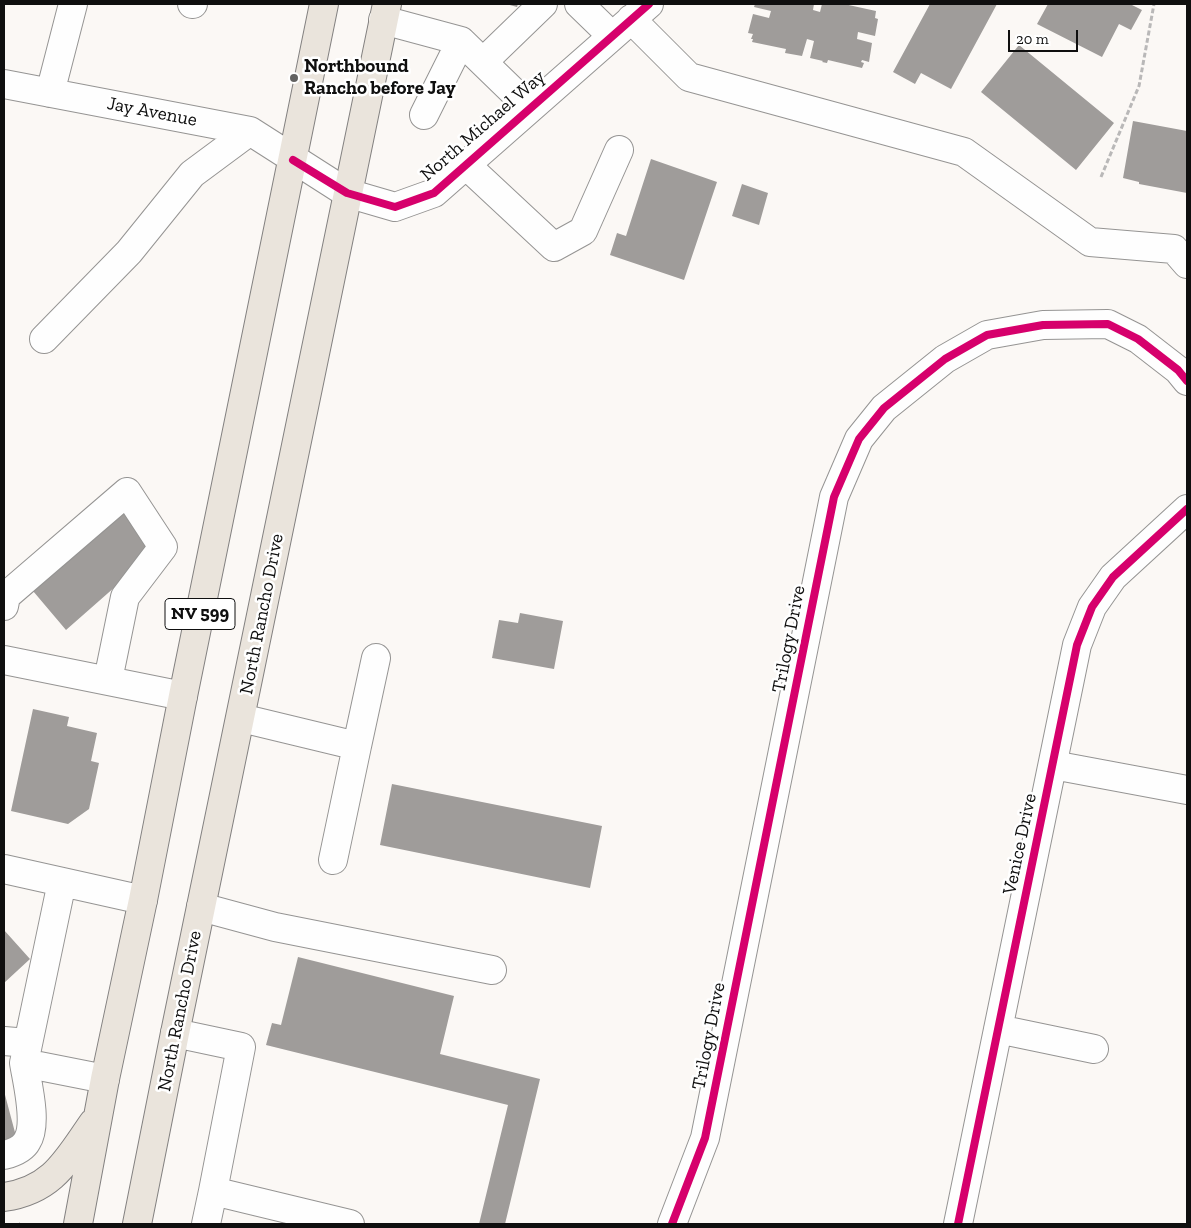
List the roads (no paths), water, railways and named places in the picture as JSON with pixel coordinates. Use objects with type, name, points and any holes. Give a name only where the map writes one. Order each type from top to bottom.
[{"type":"main road","name":"NV 599","points":[[78,1224],[105,1080],[294,160],[324,4]]},
{"type":"main road","name":"North Rancho Drive","points":[[137,1224],[385,12]]},
{"type":"main road","points":[[4,1197],[20,1194],[42,1184],[63,1166],[98,1116]]},
{"type":"street","points":[[50,93],[73,4]]},
{"type":"street","points":[[484,62],[543,4]]},
{"type":"street","points":[[579,4],[631,20],[689,77],[964,152],[1090,242],[1174,249],[1187,264]]},
{"type":"street","points":[[385,12],[462,40],[530,108]]},
{"type":"street","name":"North Michael Way","points":[[294,160],[347,192],[395,207],[434,193],[631,20]]},
{"type":"street","points":[[424,115],[462,40]]},
{"type":"street","name":"Jay Avenue","points":[[4,84],[250,131],[294,160]]},
{"type":"street","points":[[44,339],[129,252],[192,174],[250,131]]},
{"type":"street","points":[[466,165],[554,247],[584,231],[619,150]]},
{"type":"street","name":"Trilogy Drive","points":[[672,1224],[705,1138],[834,497],[859,439],[884,408],[937,365],[987,334],[1043,325],[1108,324],[1138,339],[1178,370],[1187,381]]},
{"type":"street","points":[[4,606],[6,596],[127,492],[163,546],[125,597],[108,680]]},
{"type":"street","name":"Venice Drive","points":[[958,1224],[1076,645],[1092,608],[1113,577],[1187,509]]},
{"type":"street","points":[[333,860],[376,658]]},
{"type":"street","points":[[4,660],[183,696]]},
{"type":"street","points":[[241,718],[357,746]]},
{"type":"street","points":[[1053,765],[1187,790]]},
{"type":"street","points":[[4,869],[143,900]]},
{"type":"street","points":[[4,1155],[15,1152],[27,1142],[32,1128],[30,1106],[19,1049],[62,882]]},
{"type":"street","points":[[201,907],[275,927],[492,970]]},
{"type":"street","points":[[998,1029],[1094,1049]]},
{"type":"street","points":[[175,1033],[241,1048],[206,1224]]},
{"type":"street","points":[[19,1049],[105,1080]]},
{"type":"street","points":[[213,1191],[350,1224]]},
{"type":"place","name":"Northbound Rancho before Jay","points":[[294,78]]}]
